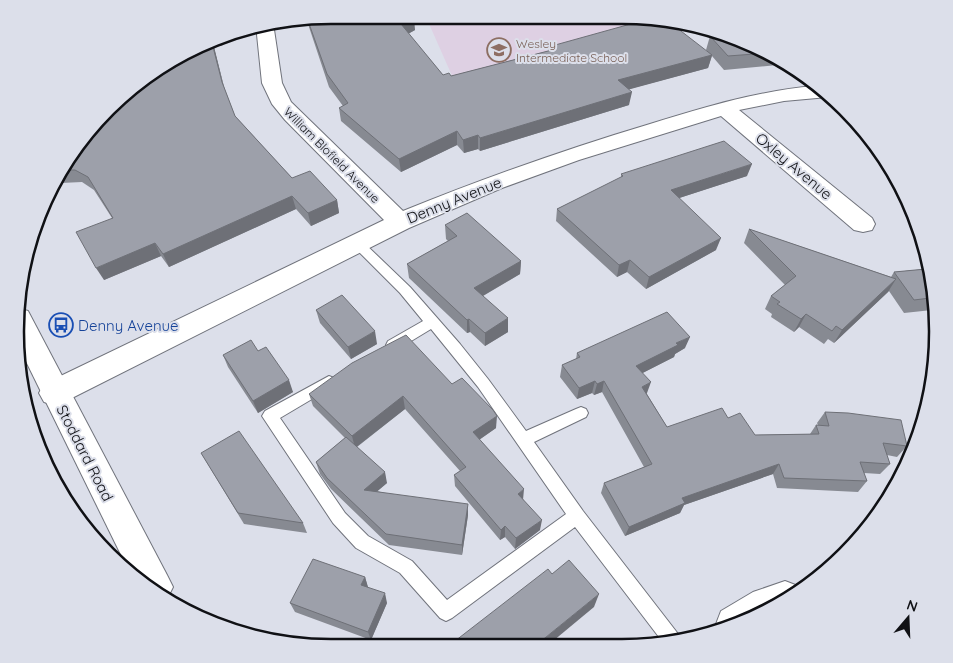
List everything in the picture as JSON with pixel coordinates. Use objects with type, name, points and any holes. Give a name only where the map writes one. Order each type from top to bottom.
[{"type":"street","name":"William Blofield Avenue","points":[[266,31],[270,78],[277,98],[292,116],[400,222]]},
{"type":"street","name":"Denny Avenue","points":[[54,393],[400,222],[494,183],[570,156],[724,108],[760,99],[816,93]]},
{"type":"street","name":"Oxley Avenue","points":[[724,108],[863,224]]},
{"type":"street","name":"Stoddard Road","points":[[24,330],[54,393],[152,581]]},
{"type":"lane","points":[[357,243],[405,290],[482,383],[576,516],[669,636]]},
{"type":"lane","points":[[381,352],[432,322]]},
{"type":"lane","points":[[338,376],[270,416],[339,518],[362,542],[406,567],[446,612],[576,516]]},
{"type":"lane","points":[[523,440],[582,413]]},
{"type":"shaded area","name":"Wesley Intermediate School","points":[[429,24],[642,24],[665,27],[453,78]]},
{"type":"building","points":[[309,24],[401,24],[443,75],[449,73],[451,76],[552,50],[548,47],[631,24],[679,29],[712,55],[618,80],[632,92],[480,138],[478,135],[463,140],[457,131],[399,159],[339,108],[348,103],[327,74]]},
{"type":"building","points":[[711,37],[755,54],[728,56]]},
{"type":"building","points":[[213,47],[222,82],[235,116],[292,178],[310,171],[337,200],[308,213],[292,196],[163,254],[155,243],[96,268],[76,232],[113,218],[88,177],[75,170],[70,170],[87,144],[129,100],[144,87],[178,65]]},
{"type":"building","points":[[724,141],[752,164],[671,190],[721,238],[649,277],[630,260],[619,265],[557,209],[623,176],[621,174]]},
{"type":"building","points":[[467,213],[521,261],[474,288],[508,318],[485,333],[469,319],[467,320],[407,264],[457,236],[445,225]]},
{"type":"building","points":[[749,229],[896,279],[842,330],[836,326],[832,331],[806,314],[801,319],[777,304],[780,302],[771,296],[796,276]]},
{"type":"building","points":[[923,269],[928,298],[914,300],[894,272]]},
{"type":"building","points":[[342,295],[375,331],[348,347],[316,310]]},
{"type":"building","points":[[667,312],[690,337],[636,366],[651,382],[642,387],[667,427],[722,408],[728,418],[740,413],[755,435],[819,434],[816,425],[829,426],[825,412],[848,413],[901,420],[907,446],[883,443],[890,464],[860,462],[867,481],[784,478],[779,464],[682,498],[685,503],[629,527],[604,483],[652,464],[604,381],[597,384],[595,381],[579,388],[562,365],[580,357],[577,353]]},
{"type":"building","points":[[406,335],[452,384],[462,378],[497,416],[473,432],[524,489],[518,494],[542,520],[516,538],[505,526],[501,530],[454,475],[466,467],[403,396],[352,436],[309,394],[352,363]]},
{"type":"building","points":[[251,340],[258,351],[266,347],[289,380],[253,401],[223,355]]},
{"type":"building","points":[[239,431],[303,523],[238,513],[201,453]]},
{"type":"building","points":[[346,437],[385,472],[364,490],[468,504],[462,545],[386,534],[327,478],[316,462]]},
{"type":"building","points":[[313,559],[365,577],[361,585],[385,593],[368,632],[290,603]]},
{"type":"building","points":[[569,560],[599,594],[544,639],[458,639],[548,569],[552,574]]},
{"type":"place","name":"Wesley Intermediate School","points":[[499,50]]},
{"type":"place","name":"Denny Avenue","points":[[61,325]]}]
